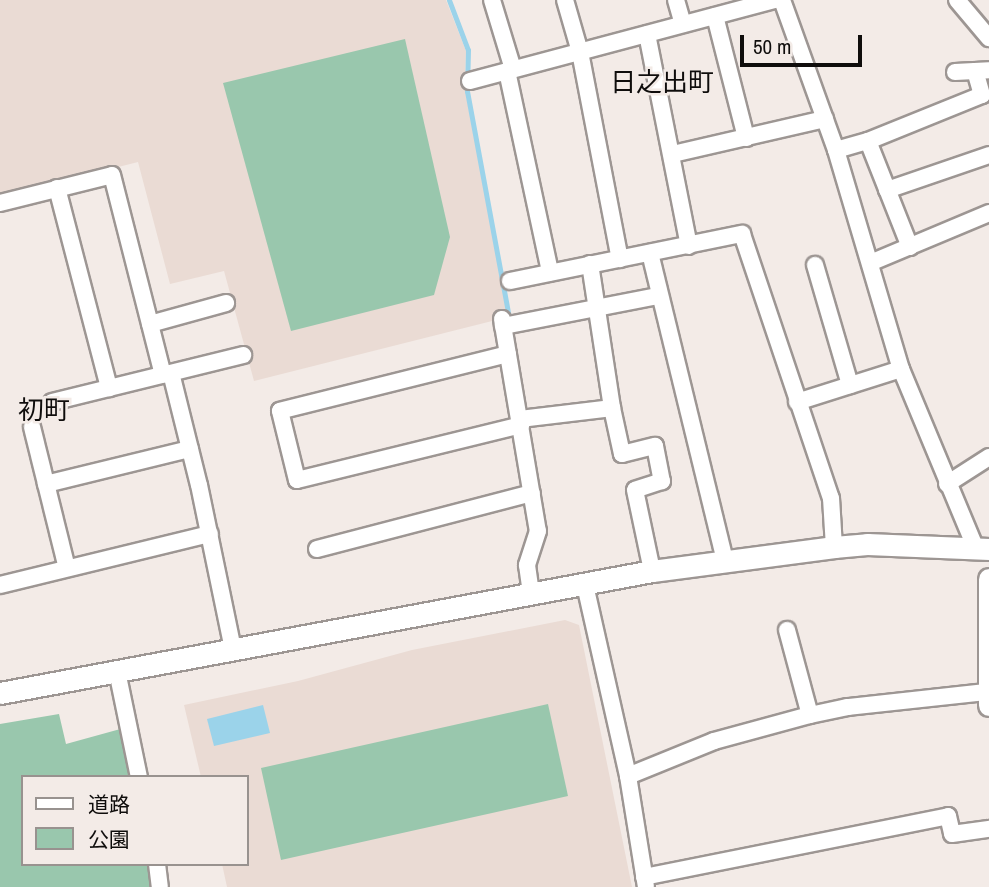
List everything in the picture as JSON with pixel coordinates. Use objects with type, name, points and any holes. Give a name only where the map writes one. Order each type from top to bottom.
[{"type":"street","points":[[492,0],[510,70],[550,272]]},
{"type":"street","points":[[565,0],[580,52],[620,259]]},
{"type":"street","points":[[676,0],[683,24]]},
{"type":"street","points":[[0,693],[652,571],[834,547],[982,548],[947,484],[901,369],[836,150],[782,0]]},
{"type":"street","points":[[957,0],[989,38]]},
{"type":"street","points":[[470,81],[765,1]]},
{"type":"street","points":[[715,16],[746,138]]},
{"type":"street","points":[[647,34],[673,154],[689,246]]},
{"type":"street","points":[[836,150],[867,141],[982,95],[982,71],[955,72]]},
{"type":"street","points":[[673,154],[825,119]]},
{"type":"street","points":[[867,141],[910,247]]},
{"type":"street","points":[[887,190],[989,155]]},
{"type":"street","points":[[0,203],[112,175],[150,324],[190,449],[233,649]]},
{"type":"street","points":[[57,188],[109,388]]},
{"type":"street","points":[[870,263],[989,213]]},
{"type":"street","points":[[510,281],[742,234],[831,498],[834,547]]},
{"type":"street","points":[[650,253],[658,296],[730,561]]},
{"type":"street","points":[[590,264],[612,408],[622,454],[654,446],[662,481],[635,490],[652,571]]},
{"type":"street","points":[[815,265],[850,385]]},
{"type":"street","points":[[531,594],[527,565],[538,531],[502,322],[658,296]]},
{"type":"street","points":[[150,324],[226,303]]},
{"type":"street","points":[[508,354],[280,411],[297,480],[538,417],[612,408]]},
{"type":"street","points":[[52,402],[243,355]]},
{"type":"street","points":[[797,402],[901,369]]},
{"type":"street","points":[[32,427],[67,568]]},
{"type":"street","points":[[46,484],[190,449]]},
{"type":"street","points":[[947,484],[989,457]]},
{"type":"street","points":[[317,549],[532,493]]},
{"type":"street","points":[[0,585],[210,534]]},
{"type":"street","points":[[628,776],[714,741],[810,715],[848,707],[988,699],[989,579]]},
{"type":"street","points":[[584,585],[628,776],[645,882],[948,816],[952,834],[989,829]]},
{"type":"street","points":[[787,630],[810,715]]},
{"type":"street","points":[[117,671],[139,775]]},
{"type":"street","points":[[157,866],[160,887]]},
{"type":"shaded area","points":[[0,0],[446,0],[466,51],[465,89],[508,317],[254,381],[224,271],[170,284],[138,162],[0,197]]},
{"type":"shaded area","points":[[565,620],[579,625],[632,887],[227,887],[222,866],[248,866],[248,775],[201,775],[184,705],[298,681],[412,650]]},
{"type":"green space","points":[[405,39],[450,237],[434,295],[291,331],[223,83]]},
{"type":"green space","points":[[548,704],[568,796],[281,860],[261,768]]},
{"type":"green space","points":[[59,714],[66,744],[124,728],[133,775],[21,775],[21,866],[150,866],[154,887],[0,887],[0,724]]},
{"type":"water","points":[[263,705],[270,733],[214,746],[207,719]]},
{"type":"waterway","points":[[449,0],[468,50],[467,91],[509,317]]},
{"type":"district","name":"日之出町","points":[[662,82]]},
{"type":"district","name":"初町","points":[[44,410]]}]
